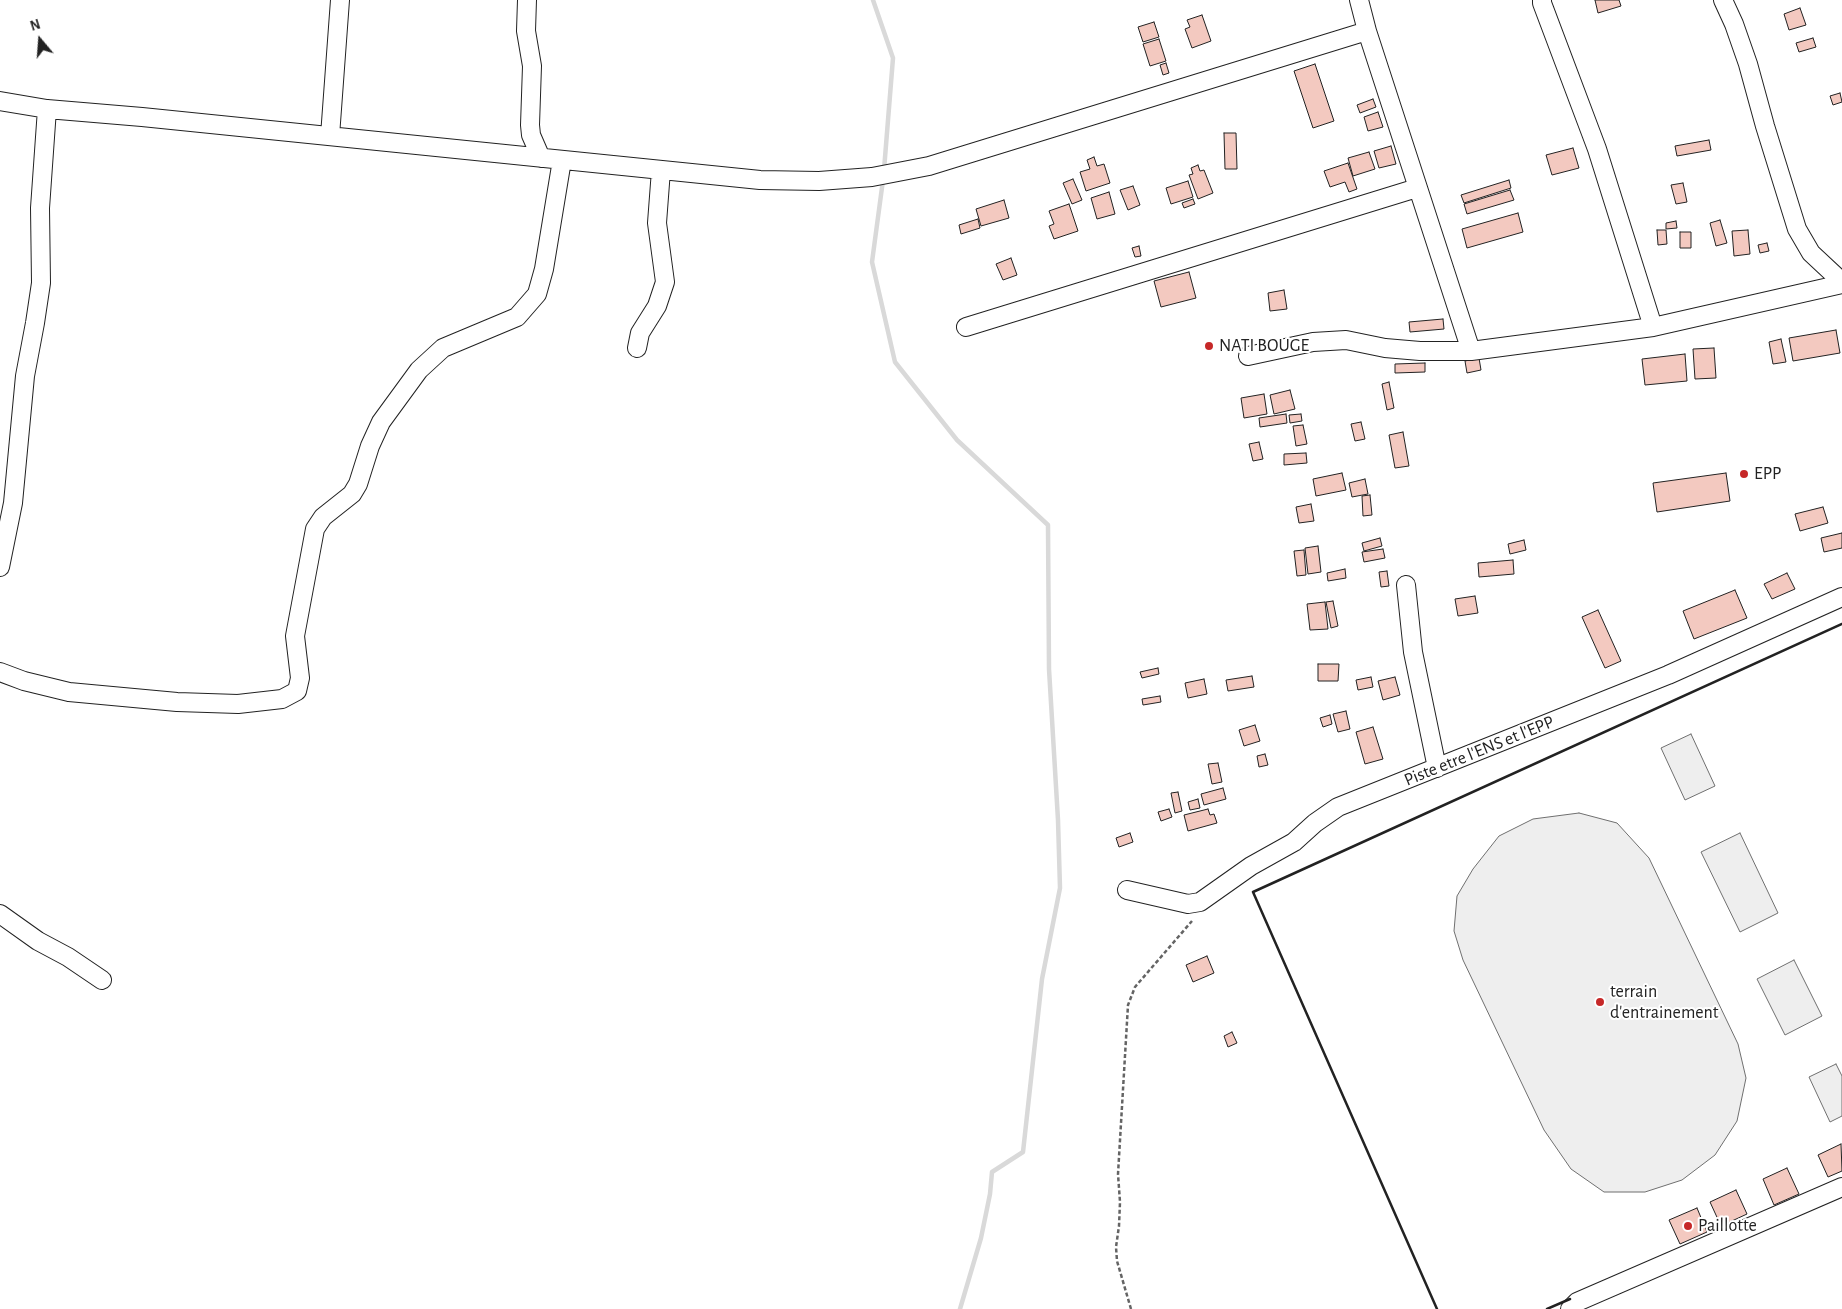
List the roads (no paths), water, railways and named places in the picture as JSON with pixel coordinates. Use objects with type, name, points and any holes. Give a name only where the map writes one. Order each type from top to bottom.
[{"type":"street","points":[[330,136],[340,0]]},
{"type":"street","points":[[527,0],[526,31],[532,66],[530,125],[531,134],[541,158]]},
{"type":"street","points":[[1359,0],[1367,31],[1471,351]]},
{"type":"street","points":[[1542,0],[1597,150],[1653,327]]},
{"type":"street","points":[[1723,0],[1734,24],[1748,64],[1796,228],[1811,253],[1842,283]]},
{"type":"street","points":[[0,101],[47,109],[760,180],[819,181],[872,177],[929,166],[1367,31]]},
{"type":"street","points":[[0,567],[12,503],[25,376],[41,282],[40,208],[47,109]]},
{"type":"street","points":[[0,672],[24,681],[70,692],[177,702],[238,704],[282,699],[297,691],[300,678],[295,636],[315,529],[323,517],[352,494],[358,484],[370,446],[381,422],[419,370],[443,348],[517,317],[537,294],[544,269],[562,160]]},
{"type":"street","points":[[637,348],[640,332],[657,306],[665,282],[657,223],[661,170]]},
{"type":"street","points":[[966,327],[1418,188]]},
{"type":"street","points":[[1248,356],[1313,342],[1346,340],[1385,348],[1420,351],[1471,351],[1653,327],[1842,283]]},
{"type":"street","points":[[1406,585],[1414,652],[1437,768]]},
{"type":"street","name":"Piste etre l'ENS et l'EPP","points":[[1128,890],[1188,904],[1200,902],[1251,866],[1294,842],[1338,807],[1668,675],[1842,597]]},
{"type":"street","points":[[0,914],[38,941],[68,957],[102,980]]},
{"type":"street","points":[[1570,1309],[1576,1302],[1842,1187]]},
{"type":"waterway","points":[[873,0],[893,58],[884,170]]},
{"type":"waterway","points":[[883,180],[872,262],[895,362],[957,440],[1048,525],[1049,669],[1060,888],[1042,979],[1023,1152],[992,1172],[990,1194],[981,1238],[960,1309]]},
{"type":"place","name":"NATI BOUGE","points":[[1209,346]]},
{"type":"place","name":"EPP","points":[[1744,474]]},
{"type":"place","name":"terrain d'entrainement","points":[[1600,1002]]},
{"type":"place","name":"Paillotte","points":[[1688,1226]]}]
